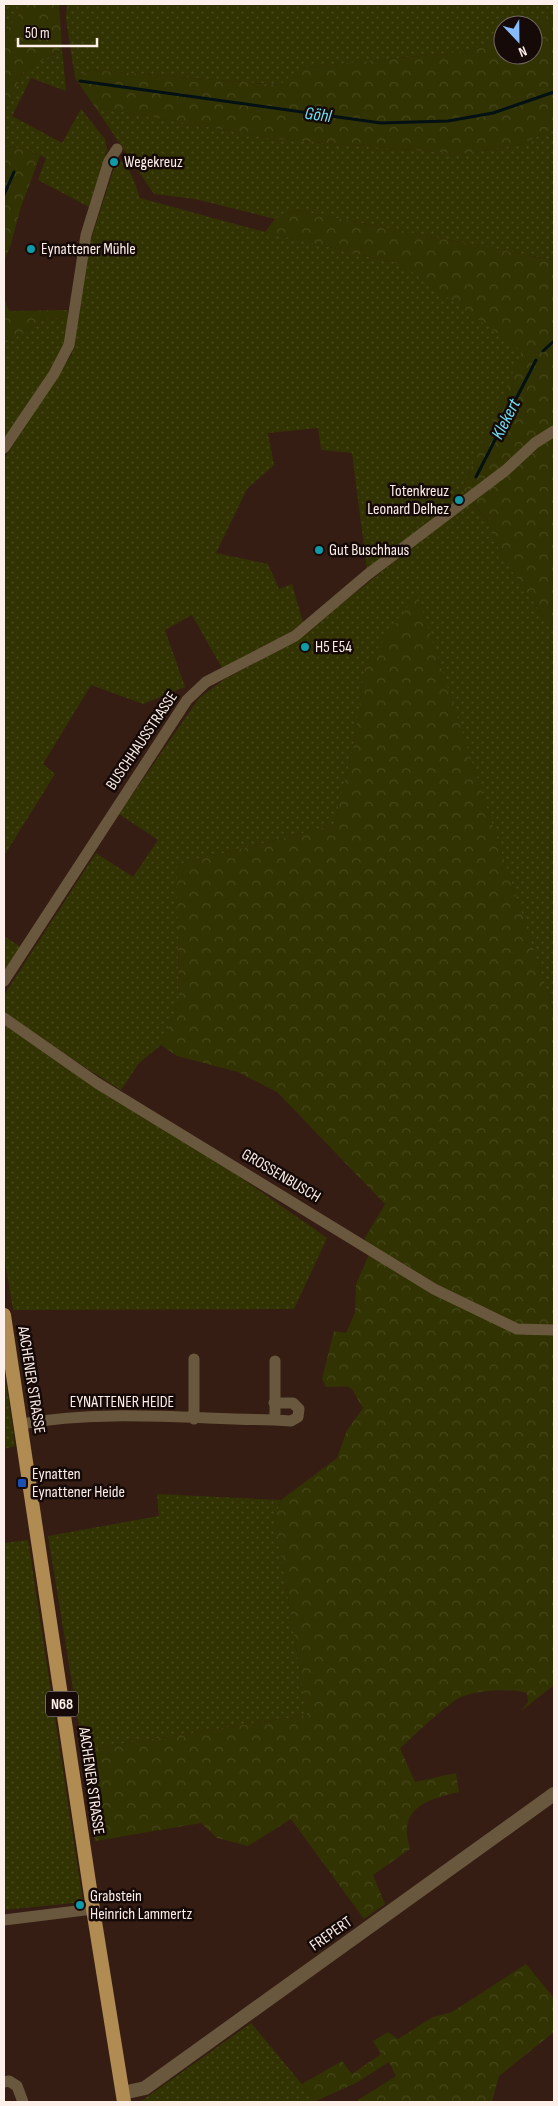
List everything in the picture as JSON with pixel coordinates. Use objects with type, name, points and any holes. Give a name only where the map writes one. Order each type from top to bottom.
[{"type":"main road","name":"AACHENER STRASSE","points":[[4,1315],[93,1909],[124,2097]]},
{"type":"street","points":[[4,448],[54,374],[69,345],[86,236],[110,161],[117,148]]},
{"type":"street","name":"BUSCHHAUSSTRASSE","points":[[4,981],[193,694],[206,682],[295,636],[367,575],[506,470],[535,443],[554,431]]},
{"type":"street","name":"GROSSENBUSCH","points":[[4,1018],[97,1083],[434,1289],[517,1330],[554,1330]]},
{"type":"street","name":"EYNATTENER HEIDE","points":[[194,1359],[194,1419]]},
{"type":"street","points":[[274,1420],[275,1361]]},
{"type":"street","name":"EYNATTENER HEIDE","points":[[21,1424],[63,1418],[121,1416],[291,1421],[298,1417],[299,1409],[293,1403],[274,1403]]},
{"type":"street","name":"FREPERT","points":[[124,2097],[145,2088],[554,1794]]},
{"type":"street","points":[[4,1920],[93,1909]]},
{"type":"street","points":[[4,2082],[18,2086],[23,2102]]},
{"type":"green space","points":[[4,4],[18,4],[19,14],[4,34]]},
{"type":"green space","points":[[18,4],[59,4],[62,49],[23,72],[4,112],[4,34],[19,14]]},
{"type":"green space","points":[[67,4],[554,4],[554,13],[543,18],[543,15],[493,15],[493,40],[469,51],[300,68],[281,85],[91,70],[75,78],[66,19]]},
{"type":"green space","points":[[554,13],[554,128],[522,144],[462,154],[275,139],[95,107],[75,78],[91,70],[280,85],[299,68],[469,51],[493,40],[493,65],[543,65],[543,18]]},
{"type":"green space","points":[[62,49],[66,91],[31,78],[12,116],[62,143],[81,109],[105,139],[107,150],[89,207],[38,180],[46,158],[22,148],[4,147],[4,112],[23,72]]},
{"type":"green space","points":[[95,107],[275,139],[462,154],[522,144],[554,128],[554,258],[553,260],[295,210],[275,219],[195,199],[154,194]]},
{"type":"green space","points":[[4,147],[22,148],[40,156],[21,207],[4,262]]},
{"type":"green space","points":[[117,159],[129,171],[140,198],[261,231],[401,264],[523,351],[462,489],[466,495],[367,570],[352,453],[321,450],[318,428],[268,433],[274,465],[247,489],[216,553],[268,564],[279,589],[292,584],[303,622],[288,634],[222,668],[192,615],[165,630],[185,687],[143,704],[91,685],[43,764],[55,774],[4,856],[4,459],[72,354],[84,261]]},
{"type":"green space","points":[[295,210],[552,260],[554,258],[554,632],[501,555],[487,520],[462,489],[522,351],[401,264],[265,232],[275,219]]},
{"type":"green space","points":[[4,298],[9,311],[68,310],[68,319],[46,318],[4,344]]},
{"type":"green space","points":[[46,318],[68,319],[65,346],[50,373],[4,440],[4,344]]},
{"type":"green space","points":[[470,500],[487,520],[501,555],[554,632],[554,1012],[417,595],[365,666],[353,749],[334,825],[177,865],[179,1002],[161,1045],[139,1063],[121,1090],[4,1016],[4,995],[96,853],[133,877],[158,840],[119,814],[199,698],[225,679],[297,640]]},
{"type":"green space","points":[[417,594],[554,1012],[554,1685],[521,1711],[528,1702],[527,1693],[520,1691],[493,1691],[466,1695],[445,1708],[400,1748],[415,1782],[456,1773],[459,1792],[426,1803],[417,1808],[411,1815],[407,1835],[410,1849],[373,1875],[385,1904],[364,1919],[291,1819],[248,1846],[217,1838],[201,1823],[95,1841],[83,1750],[307,1715],[275,1518],[281,1500],[337,1458],[347,1430],[363,1408],[352,1389],[349,1387],[326,1387],[322,1379],[334,1331],[346,1333],[355,1313],[356,1284],[368,1257],[365,1238],[385,1204],[277,1092],[238,1072],[177,1056],[161,1045],[179,1002],[177,865],[334,825],[353,749],[365,666]]},
{"type":"green space","points":[[4,936],[22,948],[4,973]]},
{"type":"green space","points":[[4,1025],[119,1092],[327,1238],[294,1309],[13,1310],[4,1256]]},
{"type":"green space","points":[[4,1366],[15,1446],[4,1449]]},
{"type":"green space","points":[[157,1494],[281,1500],[275,1518],[307,1715],[83,1750],[48,1536],[159,1516]]},
{"type":"green space","points":[[28,1540],[83,1902],[4,1910],[4,1543]]},
{"type":"green space","points":[[526,1964],[554,1998],[554,2032],[499,2076],[492,2102],[355,2102],[396,2076],[389,2062],[356,2083],[316,2101],[302,2084],[342,2061],[352,2074],[381,2054],[373,2041],[388,2032],[398,2039],[433,2017],[452,2012]]},
{"type":"green space","points":[[251,2023],[316,2101],[140,2102]]},
{"type":"waterway","name":"Göhl","points":[[80,81],[381,123],[448,121],[493,113],[554,92]]},
{"type":"waterway","name":"Göhl","points":[[4,195],[14,172]]},
{"type":"waterway","name":"Klekert","points":[[543,351],[554,341]]},
{"type":"waterway","name":"Klekert","points":[[476,477],[536,360]]},
{"type":"place","name":"Wegekreuz","points":[[114,162]]},
{"type":"place","name":"Eynattener Mühle","points":[[31,249]]},
{"type":"place","name":"Totenkreuz Leonard Delhez","points":[[459,500]]},
{"type":"place","name":"Gut Buschhaus","points":[[319,550]]},
{"type":"place","name":"H5 E54","points":[[305,647]]},
{"type":"place","name":"Eynatten Eynattener Heide","points":[[22,1483]]},
{"type":"place","name":"Grabstein Heinrich Lammertz","points":[[80,1905]]}]
